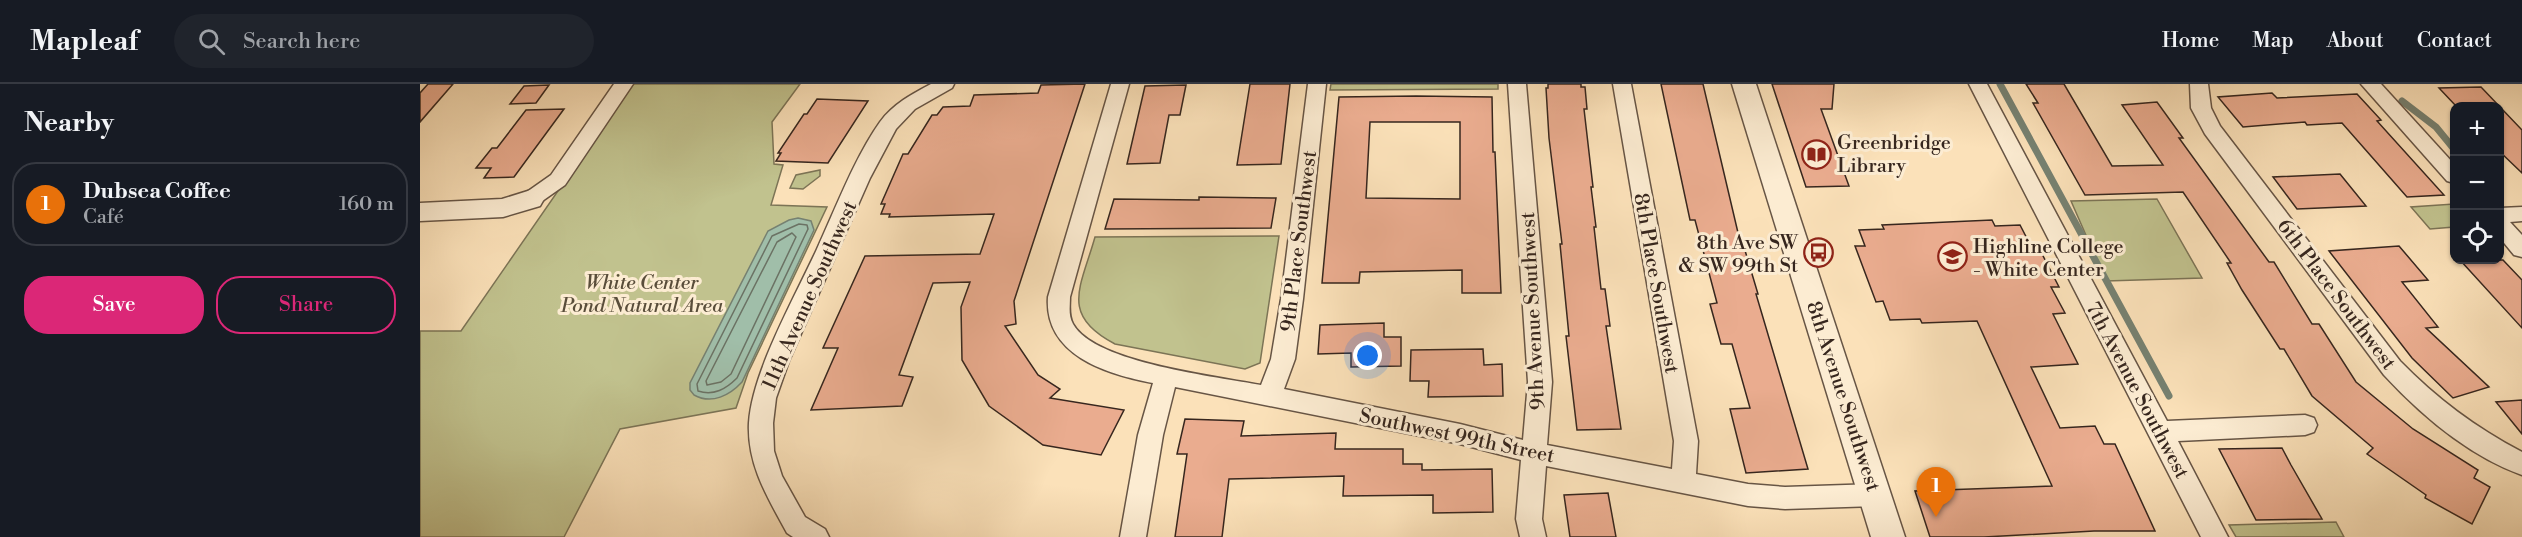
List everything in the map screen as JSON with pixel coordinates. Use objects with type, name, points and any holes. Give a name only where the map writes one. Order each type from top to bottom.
[{"type":"street","points":[[420,212],[503,208],[531,199],[558,180],[624,84]]},
{"type":"street","name":"Southwest 99th Street","points":[[1120,84],[1059,297],[1059,317],[1067,333],[1083,348],[1135,370],[1460,434],[1534,453],[1748,495],[1785,498],[1876,495]]},
{"type":"street","name":"9th Place Southwest","points":[[1269,397],[1283,360],[1317,84]]},
{"type":"street","name":"9th Avenue Southwest","points":[[1517,84],[1540,382],[1529,519],[1533,537]]},
{"type":"street","name":"8th Place Southwest","points":[[1622,84],[1686,441],[1682,482]]},
{"type":"street","name":"8th Avenue Southwest","points":[[1744,84],[1888,537]]},
{"type":"street","name":"7th Avenue Southwest","points":[[1978,84],[2215,537]]},
{"type":"street","name":"6th Place Southwest","points":[[2199,84],[2201,108],[2212,129],[2392,368],[2416,395],[2449,422],[2522,464]]},
{"type":"street","points":[[2370,84],[2450,172]]},
{"type":"street","name":"11th Avenue Southwest","points":[[799,533],[770,478],[762,451],[761,423],[764,398],[777,361],[860,178],[888,125],[908,105],[940,86]]},
{"type":"street","points":[[2504,215],[2522,214]]},
{"type":"street","points":[[2504,230],[2522,249]]},
{"type":"street","points":[[1133,537],[1149,435],[1167,376]]},
{"type":"street","points":[[2160,432],[2305,425]]},
{"type":"green space","name":"White Center Pond Natural Area","points":[[632,84],[800,84],[772,122],[774,164],[783,165],[771,205],[827,207],[748,373],[736,408],[620,429],[564,537],[420,537],[420,331],[461,331]]},
{"type":"green space","points":[[1331,84],[1498,84],[1498,89],[1330,90]]},
{"type":"green space","points":[[820,170],[820,176],[803,189],[790,188],[796,175]]},
{"type":"green space","points":[[2157,199],[2202,278],[2106,281],[2071,201]]},
{"type":"green space","points":[[2450,204],[2450,227],[2430,229],[2411,207]]},
{"type":"green space","points":[[1279,236],[1260,363],[1245,369],[1115,344],[1097,333],[1086,322],[1080,311],[1080,285],[1095,237]]},
{"type":"green space","points":[[2336,522],[2344,537],[2236,537],[2229,525]]},
{"type":"water","points":[[798,218],[811,221],[814,230],[742,382],[732,391],[714,399],[694,395],[690,390],[690,383],[768,231]]},
{"type":"building","points":[[428,84],[453,84],[420,122],[420,93]]},
{"type":"building","points":[[1085,84],[1014,301],[1016,324],[1005,326],[1038,375],[1060,389],[1050,398],[1124,410],[1101,455],[1043,445],[989,406],[962,360],[961,307],[970,282],[933,283],[899,375],[913,377],[902,406],[811,410],[838,348],[823,348],[865,256],[980,254],[994,214],[889,217],[890,214],[881,214],[885,204],[881,204],[903,154],[908,154],[932,115],[937,115],[943,107],[970,106],[974,95],[1038,93],[1041,85]]},
{"type":"building","points":[[1250,84],[1290,84],[1281,164],[1237,165]]},
{"type":"building","points":[[1548,84],[1581,84],[1581,87],[1585,87],[1587,109],[1584,109],[1593,187],[1591,187],[1596,227],[1594,227],[1601,289],[1605,289],[1610,326],[1606,326],[1621,429],[1577,430],[1566,336],[1569,336],[1560,244],[1562,244],[1549,138],[1546,88]]},
{"type":"building","points":[[1661,84],[1703,84],[1739,237],[1741,237],[1758,294],[1756,294],[1808,469],[1746,473],[1730,409],[1750,408],[1732,344],[1721,344],[1710,304],[1717,303],[1695,220],[1690,220]]},
{"type":"building","name":"Greenbridge Library","points":[[1772,84],[1834,84],[1832,109],[1821,109],[1849,186],[1806,187]]},
{"type":"building","points":[[2026,84],[2064,84],[2112,166],[2163,165],[2122,105],[2157,102],[2183,138],[2179,138],[2269,262],[2274,262],[2312,324],[2319,324],[2356,382],[2413,429],[2478,470],[2474,478],[2490,487],[2472,524],[2425,498],[2426,495],[2367,454],[2373,448],[2312,396],[2284,349],[2280,349],[2242,290],[2227,263],[2231,263],[2183,192],[2085,195],[2033,103],[2038,103]]},
{"type":"building","points":[[549,85],[536,103],[510,104],[524,86]]},
{"type":"building","points":[[1186,85],[1180,115],[1169,115],[1160,163],[1127,164],[1145,86]]},
{"type":"building","points":[[2481,87],[2495,102],[2452,102],[2439,88]]},
{"type":"building","points":[[2272,93],[2277,98],[2357,94],[2381,120],[2377,121],[2444,195],[2407,197],[2342,123],[2307,125],[2305,122],[2243,127],[2218,97]]},
{"type":"building","points":[[1339,97],[1492,97],[1501,293],[1462,293],[1462,270],[1360,272],[1359,283],[1322,283]],"holes":[[[1370,122],[1460,122],[1460,199],[1366,198]]]},
{"type":"building","points":[[817,99],[868,101],[828,163],[776,161],[781,153],[778,153]]},
{"type":"building","points":[[564,109],[514,177],[484,178],[491,168],[476,168],[492,148],[497,148],[526,110]]},
{"type":"building","points":[[2504,111],[2522,130],[2522,173],[2504,156]]},
{"type":"building","points":[[2340,174],[2366,206],[2297,209],[2273,177]]},
{"type":"building","points":[[1199,197],[1276,198],[1271,228],[1105,229],[1114,199],[1199,200]]},
{"type":"building","points":[[1992,220],[1995,226],[2020,225],[2033,250],[2040,250],[2059,287],[2051,287],[2065,313],[2053,314],[2078,364],[2031,367],[2060,428],[2095,426],[2104,444],[2115,444],[2155,531],[1930,537],[1915,491],[2052,486],[1977,321],[1922,323],[1920,319],[1890,320],[1883,301],[1876,302],[1855,246],[1865,246],[1859,230],[1884,229],[1882,225]]},
{"type":"building","points":[[2399,246],[2428,280],[2402,282],[2438,327],[2426,328],[2489,387],[2453,398],[2412,358],[2329,251]]},
{"type":"building","points":[[2504,261],[2522,280],[2522,328],[2464,264],[2504,264]]},
{"type":"building","points":[[1384,323],[1384,337],[1401,337],[1401,366],[1351,367],[1351,353],[1318,354],[1320,325]]},
{"type":"building","points":[[1483,349],[1484,365],[1502,364],[1503,396],[1428,397],[1429,381],[1410,381],[1411,350]]},
{"type":"building","points":[[2522,400],[2522,434],[2496,402]]},
{"type":"building","points":[[1185,419],[1244,421],[1241,436],[1336,433],[1335,449],[1403,449],[1403,464],[1422,464],[1422,470],[1492,469],[1493,512],[1433,513],[1433,495],[1343,496],[1344,476],[1229,479],[1222,537],[1175,537],[1187,454],[1177,454]]},
{"type":"building","points":[[2282,448],[2322,519],[2256,520],[2219,449]]},
{"type":"building","points":[[1608,493],[1616,537],[1570,537],[1564,495]]},
{"type":"waterway","points":[[2000,84],[2083,237]]},
{"type":"waterway","points":[[2402,101],[2436,127],[2450,144]]},
{"type":"waterway","points":[[2087,245],[2169,396]]},
{"type":"place","name":"Greenbridge Library","points":[[1816,154]]},
{"type":"place","name":"8th Ave SW & SW 99th St","points":[[1819,253]]},
{"type":"place","name":"Highline College - White Center","points":[[1952,257]]},
{"type":"place","name":"Dubsea Coffee","points":[[1936,517]]}]
